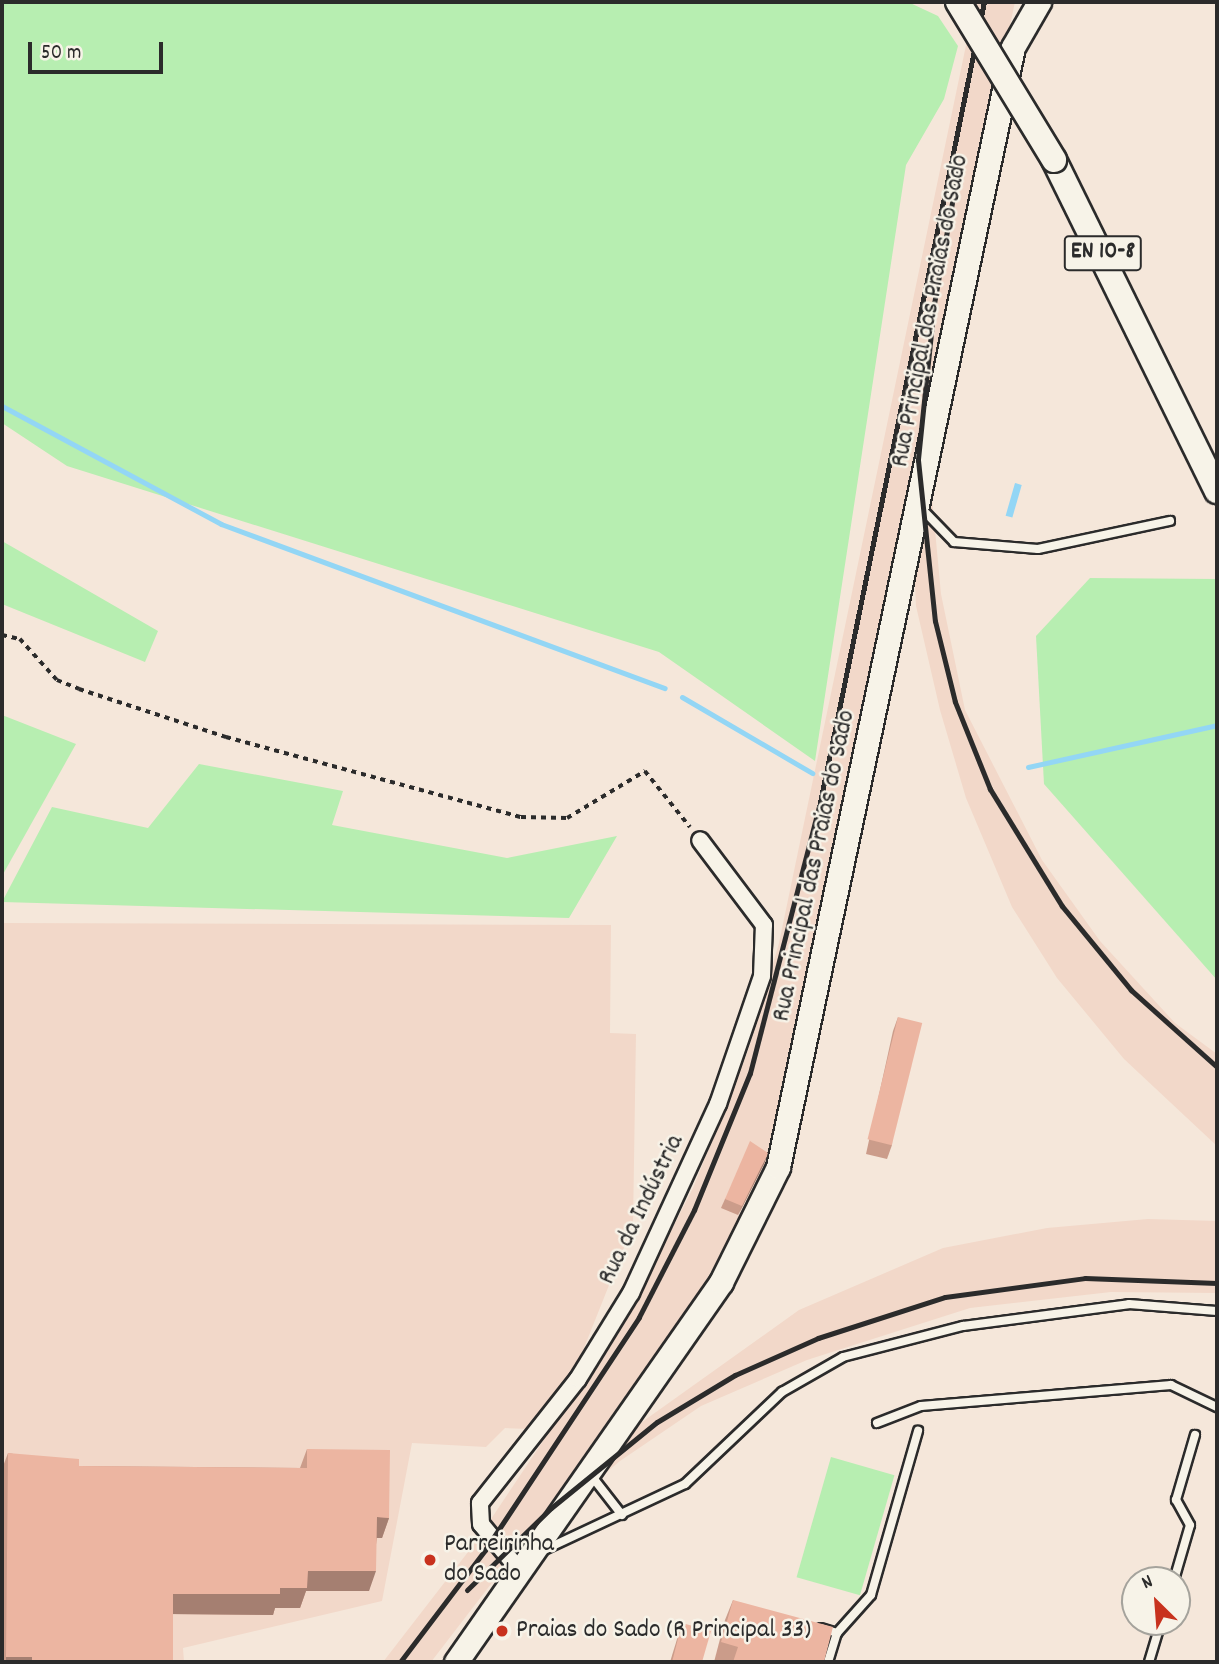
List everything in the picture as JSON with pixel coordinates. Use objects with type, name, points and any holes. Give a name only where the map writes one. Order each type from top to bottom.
[{"type":"main road","name":"EN 10-8","points":[[958,2],[1054,160],[1149,348],[1217,491]]},
{"type":"street","name":"Rua Principal das Praias do Sado","points":[[456,1662],[590,1474],[721,1282],[778,1167],[920,507],[1013,47],[1039,2]]},
{"type":"street","name":"Rua da Indústria","points":[[526,1563],[481,1524],[480,1503],[578,1378],[656,1246],[718,1104],[762,976],[764,925],[700,840]]},
{"type":"lane","points":[[920,507],[949,540],[1027,548],[1170,521]]},
{"type":"lane","points":[[526,1563],[685,1484],[782,1391],[852,1354],[963,1326],[1129,1304],[1217,1311]]},
{"type":"lane","points":[[877,1423],[921,1406],[1171,1385],[1217,1407]]},
{"type":"lane","points":[[828,1662],[837,1633],[872,1595],[918,1431]]},
{"type":"lane","points":[[1178,1566],[1190,1525],[1176,1500],[1195,1434]]},
{"type":"lane","points":[[590,1474],[622,1515]]},
{"type":"lane","points":[[811,1626],[837,1633]]},
{"type":"lane","points":[[1149,1662],[1157,1636]]},
{"type":"path","points":[[2,635],[20,639],[57,680],[79,689],[226,737],[522,817],[567,818],[645,771],[700,840]]},
{"type":"shaded area","points":[[975,2],[1015,2],[925,423],[941,594],[965,710],[1042,860],[1100,941],[1175,1023],[1217,1054],[1217,1146],[1124,1059],[1057,978],[1012,907],[966,798],[940,710],[916,606],[911,495],[770,1160],[706,1281],[572,1472],[799,1310],[943,1248],[1047,1228],[1148,1219],[1217,1221],[1217,1293],[1111,1292],[970,1308],[807,1360],[701,1406],[620,1461],[524,1541],[431,1662],[383,1662],[475,1543],[630,1311],[693,1188],[748,1051],[779,943]]},
{"type":"shaded area","points":[[2,923],[611,925],[610,1033],[636,1034],[633,1225],[580,1358],[529,1429],[505,1428],[486,1447],[412,1443],[382,1601],[183,1648],[184,1662],[2,1662]]},
{"type":"green space","points":[[2,2],[908,2],[938,16],[958,46],[944,99],[906,165],[815,761],[659,652],[67,466],[2,423]]},
{"type":"green space","points":[[2,541],[158,631],[145,662],[2,604]]},
{"type":"green space","points":[[1090,578],[1217,579],[1217,980],[1044,784],[1036,636]]},
{"type":"green space","points":[[2,715],[76,744],[2,876]]},
{"type":"green space","points":[[199,764],[343,791],[332,825],[507,858],[617,836],[569,918],[2,902],[52,807],[148,828]]},
{"type":"green space","points":[[831,1457],[894,1475],[860,1595],[797,1577]]},
{"type":"water","points":[[1015,483],[1022,485],[1012,518],[1006,516]]},
{"type":"building","points":[[898,1017],[922,1023],[892,1145],[868,1139]]},
{"type":"building","points":[[750,1141],[768,1153],[742,1206],[725,1199]]},
{"type":"building","points":[[307,1449],[390,1450],[389,1518],[377,1517],[376,1571],[308,1571],[307,1588],[280,1588],[280,1594],[173,1594],[173,1662],[32,1662],[32,1657],[6,1657],[8,1453],[79,1459],[79,1466],[307,1468]]},
{"type":"building","points":[[733,1600],[833,1627],[824,1662],[733,1662],[738,1647],[721,1642]]},
{"type":"building","points":[[682,1623],[711,1631],[702,1662],[672,1662]]},
{"type":"waterway","points":[[2,406],[221,524],[665,688]]},
{"type":"waterway","points":[[682,697],[812,773]]},
{"type":"waterway","points":[[1028,767],[1217,725]]},
{"type":"railway","points":[[400,1662],[485,1550],[639,1317],[694,1210],[750,1073],[819,807],[984,2]]},
{"type":"railway","points":[[958,169],[934,304],[918,460],[935,621],[955,702],[990,789],[1062,906],[1131,990],[1217,1067]]},
{"type":"railway","points":[[467,1590],[551,1508],[657,1422],[735,1375],[818,1338],[945,1297],[1085,1278],[1217,1283]]},
{"type":"place","name":"Parreirinha do Sado","points":[[430,1560]]},
{"type":"place","name":"Praias do Sado (R Principal 33)","points":[[502,1631]]}]
